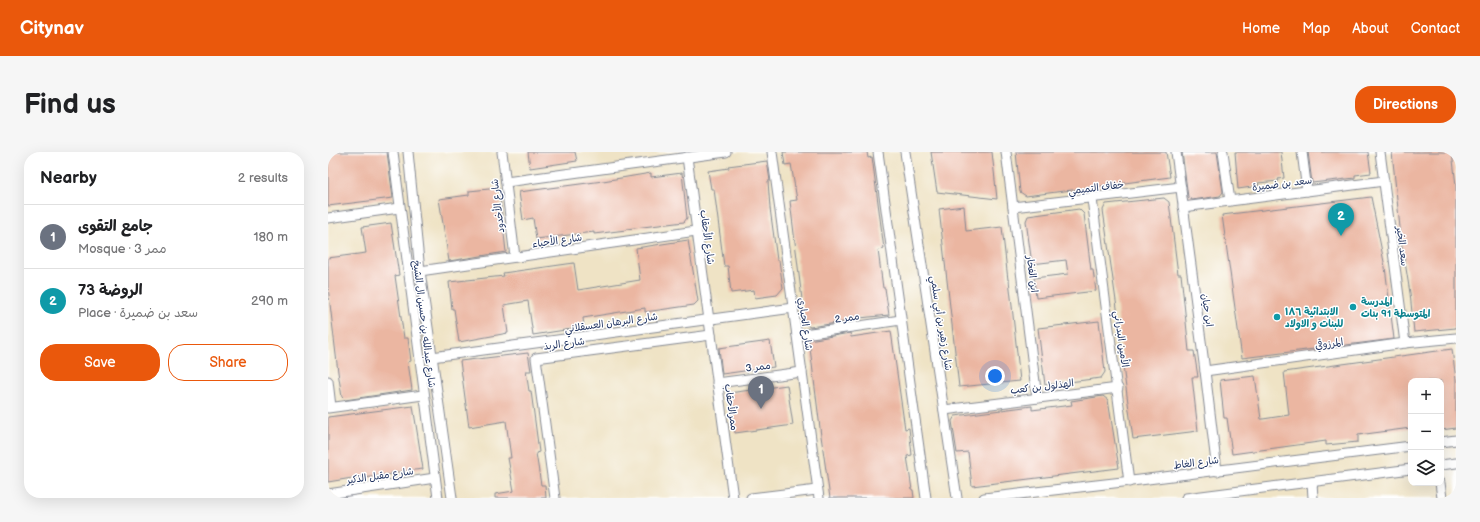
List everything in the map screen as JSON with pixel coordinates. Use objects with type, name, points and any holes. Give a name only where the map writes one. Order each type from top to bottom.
[{"type":"street","name":"شارع عبدالله بن حسين ال الشيخ","points":[[393,152],[399,208],[438,498]]},
{"type":"street","name":"شارع عبدالله بن حسين ال الشيخ","points":[[408,152],[420,271],[452,498]]},
{"type":"street","name":"شارع الأخدود","points":[[502,152],[515,257]]},
{"type":"street","points":[[506,182],[726,152]]},
{"type":"street","name":"شارع الحباري","points":[[772,152],[818,494]]},
{"type":"street","points":[[878,152],[926,498]]},
{"type":"street","name":"شارع زهير بن أبي سلمي","points":[[905,152],[957,498]]},
{"type":"street","name":"ابن الفخار","points":[[1006,152],[1037,398]]},
{"type":"street","name":"ابن حيان","points":[[1176,152],[1217,471]]},
{"type":"street","points":[[1223,152],[1230,201]]},
{"type":"street","points":[[1302,152],[1307,191]]},
{"type":"street","name":"سعد الخير","points":[[1380,152],[1405,343]]},
{"type":"street","name":"شارع الأحقاب","points":[[687,157],[709,320]]},
{"type":"street","name":"سعد بن ضميرة","points":[[1183,207],[1384,181]]},
{"type":"street","name":"خفاف التميمي","points":[[1013,207],[1092,199],[1181,187]]},
{"type":"street","name":"الأمين البدراني","points":[[1092,199],[1118,388],[1129,482]]},
{"type":"street","points":[[328,218],[399,208]]},
{"type":"street","name":"شارع الأحياء","points":[[420,271],[696,231]]},
{"type":"street","name":"شارع البرهان العسقلاني","points":[[432,357],[793,308]]},
{"type":"street","name":"ممرالأحقاب","points":[[709,320],[732,498]]},
{"type":"street","name":"ممر 2","points":[[797,335],[901,320]]},
{"type":"street","name":"شارع الربذ","points":[[555,498],[536,358],[711,335]]},
{"type":"street","name":"المرزوقي","points":[[1205,371],[1405,343],[1456,338]]},
{"type":"street","name":"ممر 3","points":[[717,383],[802,372]]},
{"type":"street","points":[[328,381],[330,407],[424,395]]},
{"type":"street","name":"الهذلول بن كعب","points":[[944,410],[1118,388]]},
{"type":"street","points":[[1444,442],[1456,440]]},
{"type":"street","name":"شارع الغاط","points":[[984,498],[1129,482],[1408,446]]},
{"type":"street","points":[[1444,465],[1456,463]]},
{"type":"street","points":[[1186,498],[1408,469]]},
{"type":"street","name":"شارع مقبل الذكير","points":[[328,494],[343,495],[435,478]]},
{"type":"street","points":[[1312,482],[1314,498]]},
{"type":"street","points":[[1440,486],[1442,498]]},
{"type":"street","points":[[751,498],[818,494]]},
{"type":"building","points":[[328,152],[387,152],[393,198],[328,206]]},
{"type":"building","points":[[528,152],[575,152],[577,161],[530,168]]},
{"type":"building","points":[[783,152],[867,152],[868,158],[872,157],[884,249],[878,250],[883,288],[885,288],[889,315],[850,319],[850,321],[810,327],[805,324],[790,201],[797,200],[791,164],[785,165]]},
{"type":"building","points":[[931,152],[992,152],[997,199],[937,192]]},
{"type":"building","points":[[1016,152],[1166,152],[1170,177],[1026,196],[1020,192]]},
{"type":"building","points":[[1182,152],[1217,152],[1223,192],[1220,196],[1192,200],[1188,197]]},
{"type":"building","points":[[1235,152],[1281,152],[1284,178],[1278,179],[1279,181],[1258,183],[1259,186],[1238,189]]},
{"type":"building","points":[[1308,152],[1368,152],[1371,173],[1355,175],[1355,178],[1312,183]]},
{"type":"building","points":[[1392,152],[1452,152],[1456,185],[1456,328],[1414,332],[1410,293],[1403,256]]},
{"type":"building","points":[[767,161],[770,181],[768,181],[770,208],[777,260],[779,260],[783,288],[777,295],[755,298],[754,290],[731,293],[728,266],[724,266],[714,189],[711,189],[708,171],[729,168],[728,166]]},
{"type":"building","points":[[651,173],[651,177],[682,173],[687,218],[684,222],[594,234],[594,232],[536,239],[533,218],[523,220],[519,192]]},
{"type":"building","points":[[499,188],[506,252],[449,261],[439,199],[469,195],[469,191]]},
{"type":"building","points":[[1371,197],[1385,267],[1394,339],[1242,358],[1222,215]]},
{"type":"building","points":[[1164,198],[1169,202],[1178,274],[1181,274],[1189,351],[1194,351],[1198,377],[1192,377],[1198,431],[1133,439],[1103,210],[1106,204]]},
{"type":"building","points":[[964,206],[966,231],[1002,227],[1020,381],[959,387],[939,209]]},
{"type":"building","points":[[1079,209],[1084,214],[1091,270],[1093,270],[1096,291],[1036,298],[1034,278],[1068,274],[1066,260],[1032,264],[1026,221],[1028,216]]},
{"type":"building","points":[[391,223],[399,275],[395,276],[404,338],[408,338],[411,361],[408,362],[412,390],[345,400],[342,397],[338,372],[328,287],[328,258],[366,253],[362,227]]},
{"type":"building","points":[[688,240],[698,301],[694,305],[645,312],[645,308],[583,318],[584,327],[533,335],[528,301],[504,305],[508,333],[459,342],[454,309],[452,309],[449,282],[504,276],[503,273],[574,263],[578,290],[640,280],[636,248]]},
{"type":"building","points":[[1099,321],[1105,372],[1101,378],[1045,385],[1038,328]]},
{"type":"building","points":[[891,331],[905,429],[909,428],[912,455],[907,456],[914,498],[830,498],[809,340],[850,333],[851,337]]},
{"type":"building","points":[[770,341],[774,367],[722,374],[719,348]]},
{"type":"building","points":[[1452,349],[1456,380],[1456,428],[1444,430],[1444,378],[1408,378],[1408,428],[1358,435],[1358,442],[1326,445],[1326,441],[1232,454],[1227,418],[1224,418],[1220,380],[1255,376],[1261,419],[1263,419],[1289,415],[1284,372]]},
{"type":"building","points":[[528,353],[531,371],[526,371],[529,391],[531,391],[539,452],[536,453],[541,485],[545,485],[546,498],[495,498],[495,494],[514,491],[508,458],[511,458],[506,421],[469,427],[460,361]]},
{"type":"building","points":[[787,385],[793,425],[735,433],[729,393]]},
{"type":"building","points":[[1103,396],[1108,400],[1119,468],[972,486],[968,452],[957,453],[952,421],[955,416],[1032,406],[1032,410],[1072,405],[1071,401]]},
{"type":"building","points":[[413,406],[423,469],[328,482],[328,417]]},
{"type":"place","name":"الروضة 73","points":[[1341,236]]},
{"type":"place","name":"المدرسة المتوسطة 91 بنات","points":[[1353,307]]},
{"type":"place","name":"الابتدائية ١٨٦ للبنات و الاولاد","points":[[1277,317]]},
{"type":"place","name":"جامع التقوى","points":[[761,409]]}]
